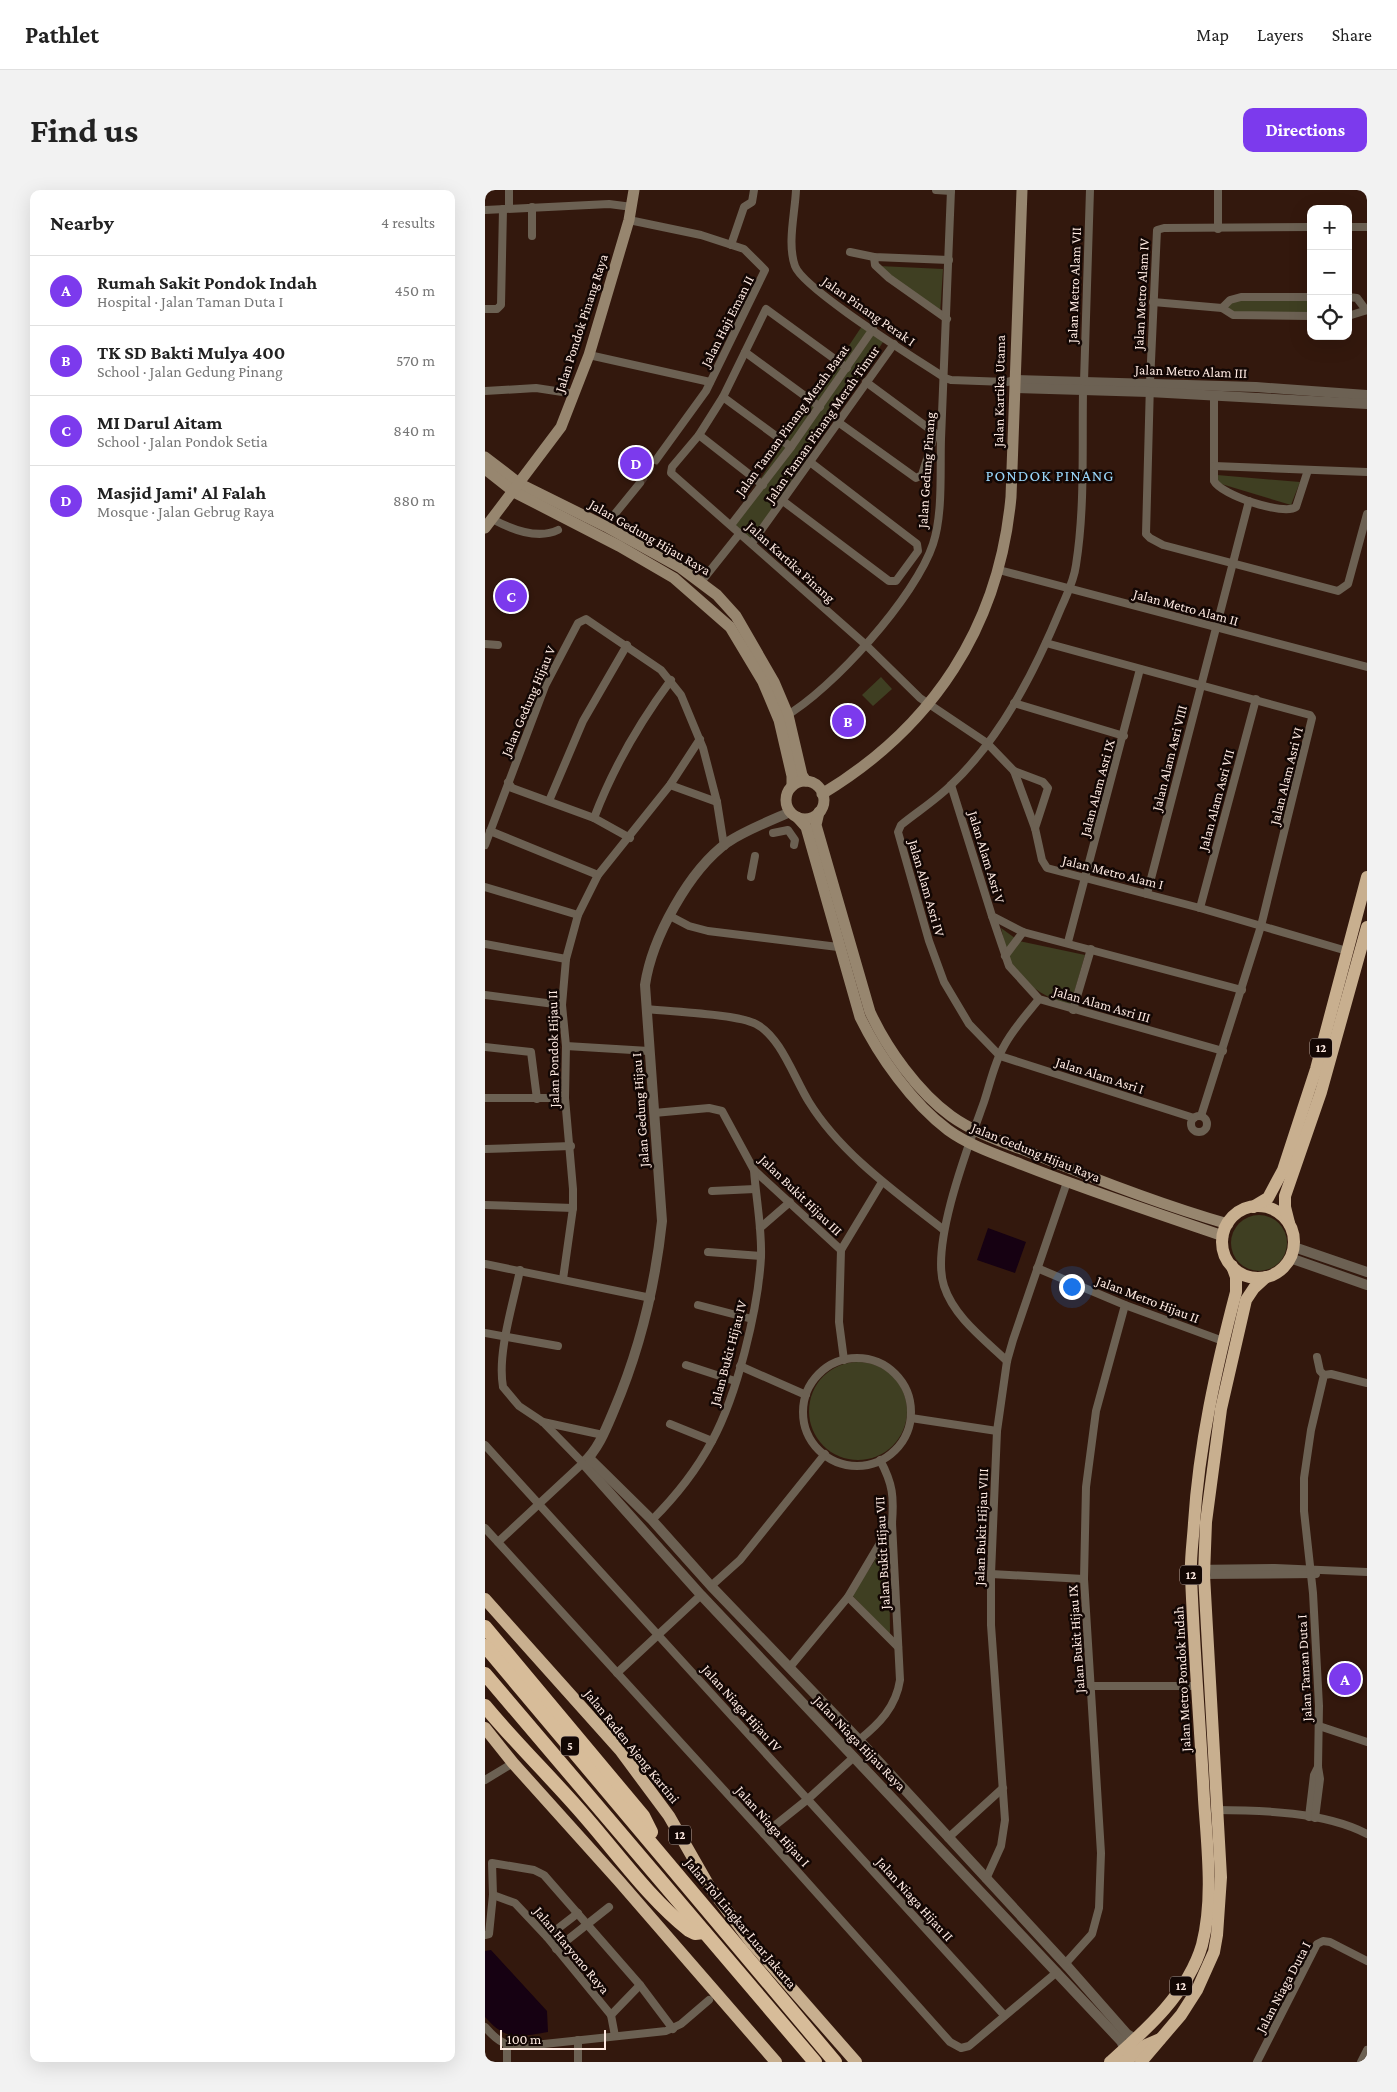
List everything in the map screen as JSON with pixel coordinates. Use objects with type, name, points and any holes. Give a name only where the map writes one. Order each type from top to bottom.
[{"type":"highway","name":"12","points":[[1266,1277],[1283,1268],[1292,1253],[1293,1234],[1285,1207],[1285,1196],[1321,1092],[1358,954],[1367,877]]},
{"type":"highway","name":"12","points":[[1232,1266],[1224,1252],[1223,1236],[1228,1224],[1241,1211],[1253,1207],[1268,1198],[1276,1186],[1367,927]]},
{"type":"highway","points":[[1253,1207],[1273,1210],[1289,1223]]},
{"type":"highway","points":[[1232,1266],[1250,1277],[1266,1277]]},
{"type":"highway","name":"Jalan Metro Pondok Indah","points":[[1144,2061],[1181,2015],[1197,1990],[1214,1952],[1220,1911],[1197,1686],[1200,1459],[1207,1413],[1236,1292],[1236,1277],[1232,1266]]},
{"type":"highway","name":"Jalan Metro Pondok Indah","points":[[1110,2062],[1127,2041],[1175,1996],[1201,1946],[1207,1896],[1211,1810],[1198,1572],[1224,1395],[1246,1300],[1254,1288],[1266,1277]]},
{"type":"highway","name":"Jalan Raden Ajeng Kartini","points":[[485,1599],[620,1750],[669,1816],[709,1886],[750,1941],[857,2062]]},
{"type":"highway","points":[[485,1628],[643,1816],[655,1846]]},
{"type":"highway","name":"Jalan Tol Lingkar Luar Jakarta","points":[[485,1646],[711,1912],[835,2062]]},
{"type":"highway","name":"5","points":[[485,1674],[815,2062]]},
{"type":"highway","points":[[485,1706],[541,1771],[587,1818],[642,1884],[689,1930],[695,1933],[705,1933]]},
{"type":"highway","points":[[485,1728],[513,1763],[619,1881],[776,2062]]},
{"type":"highway","name":"12","points":[[1125,2062],[1146,2045],[1160,2039]]},
{"type":"main road","name":"Jalan Pondok Pinang Raya","points":[[487,522],[561,426],[589,355],[629,220],[626,190]]},
{"type":"main road","name":"Jalan Pondok Pinang Raya","points":[[514,486],[550,431],[569,393],[634,190]]},
{"type":"main road","name":"Jalan Kartika Utama","points":[[822,794],[848,778],[882,752],[929,705],[954,670],[973,637],[999,570],[1010,505],[1012,383],[1022,190]]},
{"type":"main road","points":[[485,457],[514,486]]},
{"type":"main road","points":[[485,469],[514,486]]},
{"type":"main road","name":"Jalan Gedung Hijau Raya","points":[[514,486],[605,526],[622,541],[674,578],[730,628],[784,717],[792,786]]},
{"type":"main road","name":"Jalan Gedung Hijau Raya","points":[[514,486],[701,582],[736,616],[755,646],[784,717],[802,775],[806,781]]},
{"type":"main road","points":[[806,781],[816,785],[822,794],[823,803],[819,812],[809,818],[793,814],[786,801],[792,786],[806,781]]},
{"type":"main road","name":"Jalan Gedung Hijau Raya","points":[[819,812],[817,825],[870,1012],[881,1036],[895,1056],[934,1100],[951,1116],[974,1130],[1071,1169],[1228,1224]]},
{"type":"main road","name":"Jalan Gedung Hijau Raya","points":[[793,814],[806,827],[860,1017],[872,1041],[906,1087],[947,1130],[969,1143],[1067,1182],[1223,1236]]},
{"type":"main road","points":[[1207,1231],[1211,1227],[1211,1219]]},
{"type":"street","points":[[485,309],[497,309],[501,305],[506,209],[509,190]]},
{"type":"street","points":[[731,245],[744,207],[752,202],[754,190]]},
{"type":"street","name":"Jalan Pinang Perak I","points":[[796,190],[792,254],[798,274],[818,292],[945,378],[951,380],[1012,383]]},
{"type":"street","points":[[936,190],[951,190]]},
{"type":"street","name":"Jalan Gedung Pinang","points":[[784,717],[837,675],[866,645],[917,578],[934,542],[938,510],[945,378],[951,190]]},
{"type":"street","name":"Jalan Metro Alam VII","points":[[1069,588],[1076,566],[1082,506],[1083,386],[1090,190]]},
{"type":"street","points":[[1218,190],[1218,229]]},
{"type":"street","points":[[485,210],[629,206]]},
{"type":"street","points":[[532,208],[532,236]]},
{"type":"street","name":"Jalan Haji Eman II","points":[[629,220],[701,235],[744,248],[765,270],[710,382]]},
{"type":"street","points":[[1352,227],[1367,227]]},
{"type":"street","name":"Jalan Metro Alam IV","points":[[1233,563],[1163,545],[1146,534],[1149,388],[1157,230],[1164,228],[1307,228]]},
{"type":"street","points":[[850,252],[874,257],[949,260]]},
{"type":"street","points":[[874,257],[875,265],[889,278],[947,319]]},
{"type":"street","points":[[1222,308],[1230,300],[1241,296],[1307,297]]},
{"type":"street","points":[[1352,297],[1357,298],[1367,310],[1352,315]]},
{"type":"street","points":[[1153,302],[1222,308],[1233,315],[1307,316]]},
{"type":"street","points":[[763,485],[699,435],[723,397],[766,309],[847,368]]},
{"type":"street","name":"Jalan Taman Pinang Merah Barat","points":[[731,525],[791,447],[873,329]]},
{"type":"street","name":"Jalan Taman Pinang Merah Timur","points":[[752,543],[894,344]]},
{"type":"street","points":[[745,352],[820,406]]},
{"type":"street","points":[[589,355],[710,382],[656,460]]},
{"type":"street","points":[[838,422],[917,478],[922,475],[931,451],[935,436],[934,431],[867,382]]},
{"type":"street","name":"Jalan Metro Alam III","points":[[1012,383],[1149,388],[1256,388],[1367,395]]},
{"type":"street","points":[[485,391],[536,388],[569,393]]},
{"type":"street","name":"Jalan Metro Alam III","points":[[1149,388],[1214,396],[1367,404]]},
{"type":"street","points":[[1214,396],[1214,466],[1217,486],[1249,502],[1288,511],[1293,509],[1308,470]]},
{"type":"street","points":[[723,397],[791,447]]},
{"type":"street","name":"Jalan Kartika Pinang","points":[[699,435],[672,467],[671,473],[866,645],[929,705]]},
{"type":"street","points":[[783,501],[889,580],[896,581],[903,573],[916,554],[918,546],[810,462]]},
{"type":"street","points":[[1214,466],[1367,472]]},
{"type":"street","points":[[605,526],[640,483]]},
{"type":"street","name":"Jalan Alam Asri VIII","points":[[1147,894],[1249,502]]},
{"type":"street","points":[[1233,563],[1330,589],[1343,589],[1348,584],[1367,514]]},
{"type":"street","points":[[487,522],[524,532],[543,534],[558,530]]},
{"type":"street","points":[[701,582],[739,533]]},
{"type":"street","name":"Jalan Metro Alam II","points":[[999,570],[1367,667]]},
{"type":"street","name":"Jalan Alam Asri IV","points":[[999,1056],[969,1024],[944,982],[929,942],[898,832],[901,825],[951,786],[987,743],[1014,703],[1046,643],[1069,588]]},
{"type":"street","name":"Jalan Gedung Hijau V","points":[[485,845],[545,686],[578,623],[583,619],[590,620],[627,645],[671,680]]},
{"type":"street","name":"Jalan Alam Asri VI","points":[[1046,643],[1310,715],[1313,722],[1261,926]]},
{"type":"street","points":[[485,644],[498,645]]},
{"type":"street","points":[[549,801],[583,721],[627,645]]},
{"type":"street","name":"Jalan Alam Asri IX","points":[[1068,942],[1124,736],[1140,669]]},
{"type":"street","points":[[594,818],[611,776],[629,743],[671,680],[685,703],[700,739],[717,802],[724,846]]},
{"type":"street","name":"Jalan Alam Asri VII","points":[[1200,908],[1256,699]]},
{"type":"street","points":[[1014,703],[1124,736]]},
{"type":"street","name":"Jalan Metro Alam I","points":[[929,705],[987,743],[1015,771],[1035,828],[1044,865],[1086,879],[1200,908],[1358,954]]},
{"type":"street","name":"Jalan Pondok Hijau II","points":[[563,1279],[573,1208],[571,1146],[565,1098],[566,1046],[562,1005],[566,959],[578,915],[598,875],[630,838],[670,785],[700,739]]},
{"type":"street","points":[[1015,771],[1043,782],[1049,788],[1035,828]]},
{"type":"street","points":[[508,782],[512,788],[594,818],[630,838]]},
{"type":"street","points":[[670,785],[717,802]]},
{"type":"street","name":"Jalan Alam Asri V","points":[[951,786],[992,916],[1023,932],[1091,948],[1242,990]]},
{"type":"street","name":"Jalan Gedung Hijau I","points":[[583,1459],[603,1435],[637,1350],[651,1298],[662,1221],[645,985],[648,967],[662,930],[670,916],[695,877],[724,846],[793,814]]},
{"type":"street","points":[[773,834],[788,830],[795,840],[794,845]]},
{"type":"street","points":[[490,831],[598,875]]},
{"type":"street","points":[[751,877],[755,856]]},
{"type":"street","points":[[485,887],[578,915]]},
{"type":"street","points":[[670,916],[689,926],[708,931],[839,947]]},
{"type":"street","name":"Jalan Alam Asri III","points":[[992,916],[1005,956],[1018,978],[1039,999],[1223,1051]]},
{"type":"street","name":"Jalan Alam Asri I","points":[[999,1056],[1197,1117],[1223,1051],[1261,926]]},
{"type":"street","points":[[1005,956],[1023,932]]},
{"type":"street","points":[[485,944],[566,959]]},
{"type":"street","points":[[1073,1010],[1091,948]]},
{"type":"street","points":[[485,995],[562,1005]]},
{"type":"street","points":[[1007,1361],[958,1312],[944,1288],[940,1268],[944,1230],[969,1143],[999,1056],[1005,1043],[1039,999]]},
{"type":"street","points":[[647,1009],[741,1020],[762,1028],[774,1038],[819,1117],[882,1182],[944,1230]]},
{"type":"street","points":[[566,1046],[649,1051]]},
{"type":"street","points":[[485,1047],[527,1051],[533,1055],[537,1099]]},
{"type":"street","points":[[485,1098],[565,1098]]},
{"type":"street","name":"Jalan Bukit Hijau III","points":[[654,1113],[709,1108],[722,1111],[754,1170],[841,1250]]},
{"type":"street","points":[[485,1149],[571,1146]]},
{"type":"street","name":"Jalan Bukit Hijau IV","points":[[652,1520],[682,1489],[712,1441],[735,1381],[752,1319],[761,1256],[761,1228],[754,1170]]},
{"type":"street","points":[[844,1360],[839,1322],[841,1250],[882,1182]]},
{"type":"street","name":"Jalan Bukit Hijau VIII","points":[[986,1879],[1001,1846],[1005,1820],[991,1625],[991,1574],[997,1431],[1007,1361],[1067,1182]]},
{"type":"street","points":[[712,1192],[755,1189]]},
{"type":"street","points":[[761,1228],[790,1202]]},
{"type":"street","points":[[485,1205],[573,1208]]},
{"type":"street","points":[[708,1252],[761,1256]]},
{"type":"street","points":[[1292,1253],[1313,1254],[1367,1272]]},
{"type":"street","points":[[1292,1253],[1309,1264],[1367,1285]]},
{"type":"street","points":[[1309,1264],[1309,1258],[1313,1254]]},
{"type":"street","points":[[485,1264],[651,1298]]},
{"type":"street","name":"Jalan Metro Hijau II","points":[[1037,1268],[1125,1305],[1223,1341]]},
{"type":"street","points":[[498,1542],[583,1459],[543,1422],[519,1406],[503,1387],[502,1374],[506,1336],[520,1270]]},
{"type":"street","points":[[698,1305],[752,1319]]},
{"type":"street","name":"Jalan Bukit Hijau IX","points":[[1065,1964],[1092,1934],[1099,1908],[1101,1853],[1084,1579],[1085,1494],[1096,1411],[1125,1305]]},
{"type":"street","points":[[485,1333],[558,1346]]},
{"type":"street","points":[[1317,1357],[1320,1371],[1323,1375],[1331,1374],[1367,1383]]},
{"type":"street","points":[[870,1359],[893,1371],[908,1392],[911,1418],[901,1443],[892,1453],[880,1460],[857,1466],[846,1464],[825,1454],[817,1447],[806,1428],[804,1411],[806,1395],[811,1385],[825,1369],[844,1360],[870,1359]]},
{"type":"street","points":[[686,1365],[735,1381]]},
{"type":"street","points":[[739,1366],[806,1395]]},
{"type":"street","name":"Jalan Taman Duta I","points":[[1312,1818],[1314,1775],[1318,1767],[1319,1726],[1304,1478],[1311,1430],[1323,1375]]},
{"type":"street","points":[[911,1418],[997,1431]]},
{"type":"street","points":[[543,1422],[603,1435]]},
{"type":"street","points":[[670,1424],[712,1441]]},
{"type":"street","name":"Jalan Niaga Hijau IV","points":[[485,1446],[808,1799]]},
{"type":"street","points":[[711,1586],[740,1560],[825,1454]]},
{"type":"street","name":"Jalan Niaga Hijau Raya","points":[[583,1459],[615,1483],[652,1520],[711,1586],[859,1740],[1065,1964],[1127,2041]]},
{"type":"street","name":"Jalan Niaga Hijau Raya","points":[[583,1459],[701,1595],[1057,1972],[1127,2041]]},
{"type":"street","name":"Jalan Bukit Hijau VII","points":[[859,1740],[895,1702],[900,1680],[892,1523],[894,1499],[890,1479],[880,1460]]},
{"type":"street","points":[[790,1667],[848,1598],[892,1523]]},
{"type":"street","name":"Jalan Niaga Hijau I","points":[[485,1528],[765,1834],[955,2046],[969,2046],[1057,1972]]},
{"type":"street","points":[[673,1563],[683,1555]]},
{"type":"street","points":[[1198,1572],[1367,1572]]},
{"type":"street","points":[[991,1574],[1084,1579]]},
{"type":"street","points":[[617,1673],[701,1595]]},
{"type":"street","name":"Jalan Bukit Hijau VII","points":[[848,1598],[898,1647]]},
{"type":"street","points":[[1092,1686],[1197,1686]]},
{"type":"street","points":[[1319,1726],[1367,1742]]},
{"type":"street","points":[[765,1834],[808,1799],[854,1756]]},
{"type":"street","points":[[485,1780],[513,1763]]},
{"type":"street","points":[[948,1838],[1003,1788]]},
{"type":"street","points":[[902,1807],[912,1798]]},
{"type":"street","name":"Jalan Niaga Hijau II","points":[[808,1799],[1004,2015]]},
{"type":"street","points":[[1211,1810],[1287,1813],[1351,1827],[1367,1834]]},
{"type":"street","points":[[485,1935],[489,1934],[493,1895],[492,1863],[534,1870],[544,1875],[588,1924],[640,1985],[673,2029]]},
{"type":"street","name":"Jalan Haryono Raya","points":[[493,1895],[515,1903],[547,1937],[611,2015],[615,2036]]},
{"type":"street","points":[[557,1949],[609,1907]]},
{"type":"street","points":[[547,1937],[578,1913]]},
{"type":"street","name":"Jalan Niaga Duta I","points":[[1257,2062],[1317,1944],[1323,1941],[1330,1942],[1367,1961]]},
{"type":"street","points":[[611,2015],[640,1985]]},
{"type":"street","points":[[485,2027],[495,2039],[507,2045],[656,2033],[673,2029],[709,2000]]},
{"type":"street","points":[[577,2062],[578,2040]]},
{"type":"street","points":[[507,2045],[507,2062]]},
{"type":"street","points":[[1361,2062],[1366,2053]]},
{"type":"shaded area","points":[[879,266],[943,269],[940,315]]},
{"type":"shaded area","points":[[1307,298],[1307,313],[1235,313],[1226,306],[1231,301]]},
{"type":"shaded area","points":[[864,323],[885,339],[752,541],[731,523]]},
{"type":"shaded area","points":[[1217,475],[1300,482],[1291,505],[1218,483]]},
{"type":"shaded area","points":[[881,677],[892,689],[873,706],[862,695]]},
{"type":"shaded area","points":[[1001,928],[1019,941],[1085,955],[1070,1007],[1044,995],[1022,978],[1009,958]]},
{"type":"shaded area","points":[[1253,1215],[1265,1215],[1275,1219],[1283,1227],[1287,1243],[1283,1259],[1275,1267],[1265,1271],[1253,1271],[1243,1267],[1235,1259],[1231,1249],[1231,1237],[1235,1227],[1243,1219]]},
{"type":"shaded area","points":[[988,1228],[1026,1242],[1015,1273],[977,1260]]},
{"type":"shaded area","points":[[858,1362],[868,1363],[885,1370],[899,1384],[906,1401],[906,1421],[899,1438],[885,1452],[868,1459],[858,1460],[848,1459],[831,1452],[817,1438],[810,1421],[809,1411],[810,1401],[817,1384],[831,1370],[848,1363]]},
{"type":"shaded area","points":[[889,1539],[890,1636],[852,1595]]},
{"type":"shaded area","points":[[491,1950],[547,2011],[548,2032],[520,2036],[506,2034],[485,2017],[485,1951]]},
{"type":"tunnel","points":[[640,483],[656,460]]},
{"type":"place","name":"Masjid Jami' Al Falah","points":[[636,463]]},
{"type":"place","name":"MI Darul Aitam","points":[[511,596]]},
{"type":"place","name":"TK SD Bakti Mulya 400","points":[[848,721]]},
{"type":"place","name":"Rumah Sakit Pondok Indah","points":[[1345,1679]]},
{"type":"district","name":"PONDOK PINANG","points":[[1050,475]]}]
